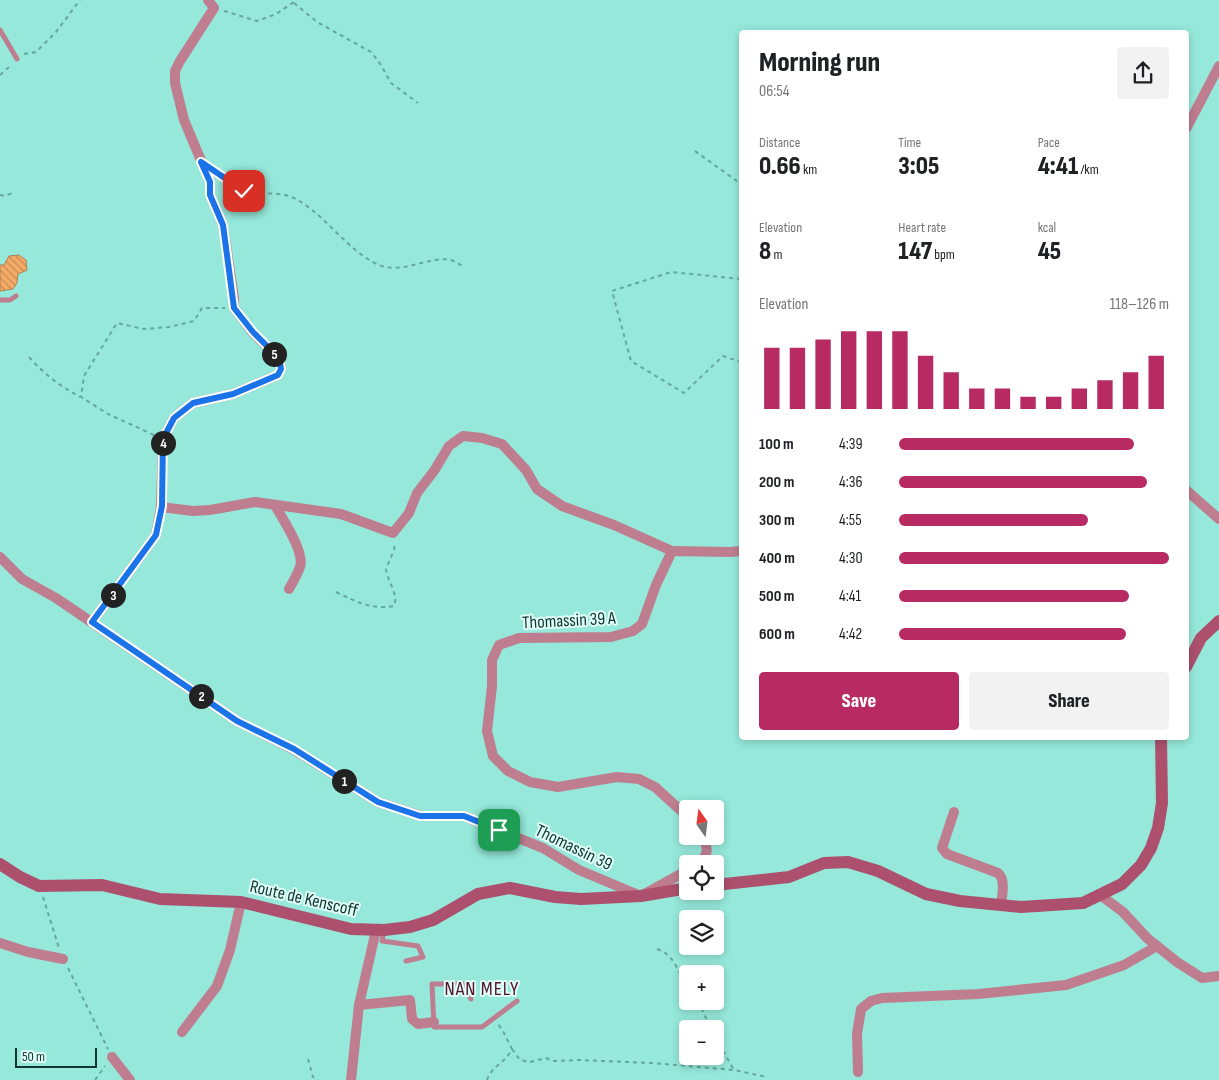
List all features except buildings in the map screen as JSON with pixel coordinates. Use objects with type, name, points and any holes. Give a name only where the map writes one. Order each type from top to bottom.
[{"type":"main road","points":[[1189,661],[1201,638],[1219,621]]},
{"type":"main road","points":[[724,884],[789,877],[824,863],[848,862],[878,871],[926,894],[960,901],[1022,907],[1083,903],[1122,884],[1141,866],[1151,848],[1158,828],[1162,803],[1161,740]]},
{"type":"main road","name":"Route de Kenscoff","points":[[0,864],[20,877],[40,886],[102,885],[160,899],[241,902],[351,929],[380,930],[410,927],[433,920],[478,894],[510,888],[555,897],[581,899],[641,896],[679,890]]},
{"type":"street","points":[[92,622],[156,535],[162,506],[163,439],[174,418],[193,403],[233,394],[278,375],[281,369],[279,358],[253,332],[234,308],[223,225],[210,195],[210,182],[184,120],[175,83],[175,71],[211,4]]},
{"type":"street","points":[[1189,123],[1219,66]]},
{"type":"street","points":[[162,506],[193,511],[255,502],[341,514],[393,533],[409,513],[416,493],[434,471],[449,446],[463,436],[482,438],[502,444],[526,470],[537,490],[562,506],[614,525],[672,551],[739,551]]},
{"type":"street","points":[[1189,493],[1219,519]]},
{"type":"street","points":[[275,506],[297,546],[301,558],[301,566],[289,589]]},
{"type":"street","name":"Thomassin 39 A","points":[[672,551],[656,584],[642,624],[633,631],[611,637],[518,638],[499,645],[492,660],[492,686],[487,731],[494,756],[508,771],[530,782],[558,787],[617,777],[639,779],[655,786],[679,809]]},
{"type":"street","name":"Thomassin 39","points":[[0,557],[22,579],[56,598],[237,721],[294,749],[378,802],[420,816],[464,816],[543,848],[579,870],[641,896]]},
{"type":"street","points":[[954,812],[942,848],[947,854],[1001,875],[1003,881],[1002,905]]},
{"type":"street","points":[[641,896],[679,875]]},
{"type":"street","points":[[1099,894],[1123,912],[1177,962],[1202,978],[1219,976]]},
{"type":"street","points":[[182,1032],[217,986],[230,950],[241,902]]},
{"type":"street","points":[[351,1080],[359,1005],[380,930]]},
{"type":"street","points":[[0,943],[28,952],[63,959]]},
{"type":"street","points":[[858,1072],[857,1034],[861,1009],[871,1001],[882,998],[978,994],[1066,985],[1124,965],[1158,946]]},
{"type":"street","points":[[359,1005],[410,1000],[412,1019],[418,1024],[434,1022]]},
{"type":"street","points":[[112,1056],[130,1080]]},
{"type":"lane","points":[[0,30],[17,59]]},
{"type":"lane","points":[[0,300],[10,300],[16,296]]},
{"type":"lane","points":[[380,930],[382,941],[418,946],[423,957],[406,961]]},
{"type":"lane","points":[[471,999],[463,984],[432,984],[434,1027],[482,1027],[517,1001]]},
{"type":"path","points":[[0,75],[22,55],[36,52],[56,32],[80,0]]},
{"type":"path","points":[[211,4],[257,21],[276,14],[297,0]]},
{"type":"path","points":[[294,3],[317,22],[371,52],[391,83],[418,103]]},
{"type":"path","points":[[695,151],[739,183]]},
{"type":"path","points":[[201,162],[244,191],[258,193],[277,192],[296,199],[327,223],[364,256],[381,266],[395,268],[438,260],[452,260],[464,267]]},
{"type":"path","points":[[0,196],[15,192]]},
{"type":"path","points":[[739,279],[671,272],[612,291],[631,361],[684,393],[723,356],[739,361]]},
{"type":"path","points":[[81,398],[84,376],[116,323],[144,329],[169,328],[194,321],[202,308],[234,308]]},
{"type":"path","points":[[30,357],[43,372],[64,388],[108,414],[163,439]]},
{"type":"path","points":[[336,592],[355,601],[380,609],[394,606],[396,602],[395,594],[386,569],[396,544],[393,533]]},
{"type":"path","points":[[40,886],[63,959],[112,1056],[96,1080]]},
{"type":"path","points":[[657,949],[665,951],[679,970]]},
{"type":"path","points":[[493,1018],[520,1060],[530,1062],[546,1058],[553,1061],[580,1060],[652,1063],[734,1070],[767,1076]]},
{"type":"path","points":[[487,1080],[490,1070],[508,1059],[512,1049]]},
{"type":"path","points":[[724,1052],[734,1070]]},
{"type":"path","points":[[308,1059],[314,1077],[318,1080]]},
{"type":"district","name":"NAN MELY","points":[[482,988]]},
{"type":"route","points":[[244,191],[201,162],[210,182],[210,195],[223,225],[234,308],[253,332],[279,358],[281,369],[278,375],[233,394],[193,403],[174,418],[163,439],[162,506],[156,535],[120,587],[92,622],[237,721],[294,749],[378,802],[420,816],[464,816],[499,830]]}]
